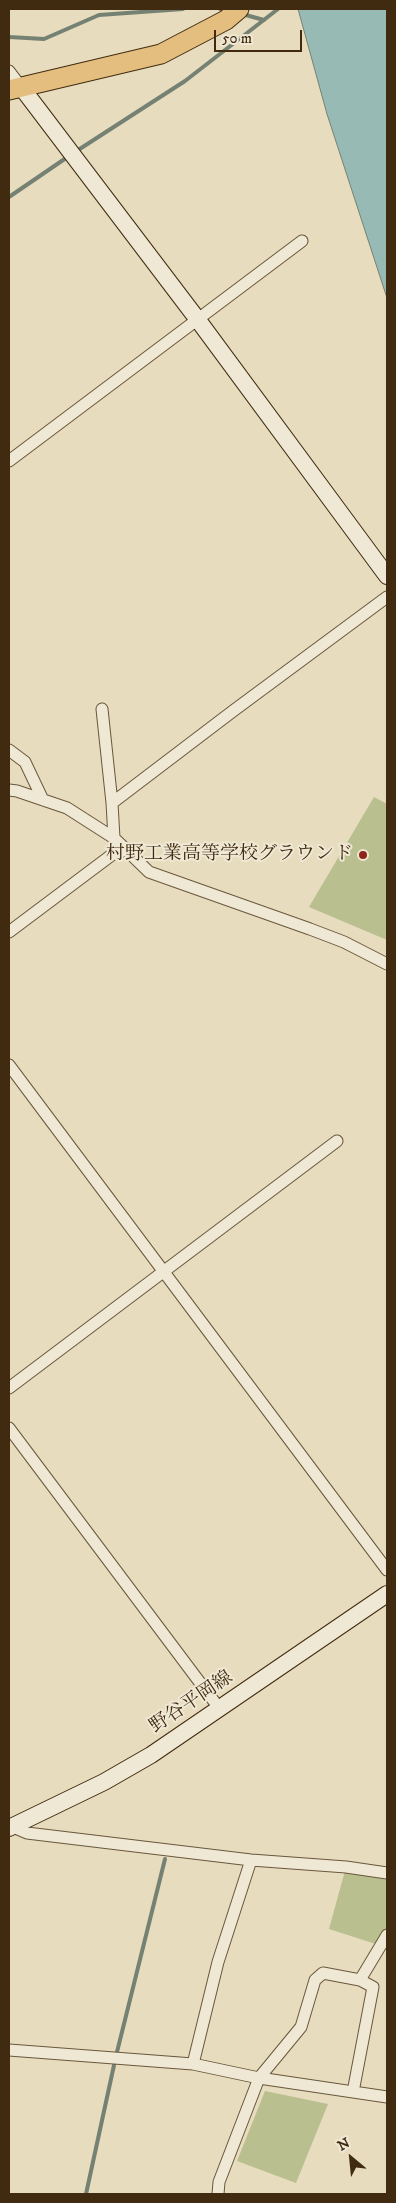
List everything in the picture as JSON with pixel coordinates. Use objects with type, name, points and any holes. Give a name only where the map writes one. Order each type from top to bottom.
[{"type":"main road","points":[[15,89],[161,54],[226,20],[239,9]]},
{"type":"street","points":[[9,71],[15,89],[198,320],[387,576]]},
{"type":"street","points":[[9,461],[302,241]]},
{"type":"street","points":[[112,803],[387,597]]},
{"type":"street","points":[[102,709],[114,838]]},
{"type":"street","points":[[9,750],[25,762],[43,800]]},
{"type":"street","points":[[9,790],[17,790],[67,808],[114,838],[149,872],[310,928],[344,942],[387,964]]},
{"type":"street","points":[[9,932],[113,854],[126,850]]},
{"type":"street","points":[[9,1065],[387,1570]]},
{"type":"street","points":[[9,1388],[338,1141]]},
{"type":"street","points":[[9,1428],[219,1708]]},
{"type":"street","name":"野谷平岡線","points":[[11,1827],[127,1768],[387,1594]]},
{"type":"street","points":[[11,1827],[27,1833],[251,1860],[387,1872]]},
{"type":"street","points":[[194,2064],[218,1962],[251,1860]]},
{"type":"street","points":[[360,1980],[387,1935]]},
{"type":"street","points":[[218,2194],[219,2182],[259,2078],[301,2026],[315,1980],[322,1973],[360,1980],[373,1987],[353,2092]]},
{"type":"street","points":[[9,2050],[194,2064],[259,2078],[387,2097]]},
{"type":"green space","name":"村野工業高等学校グラウンド","points":[[374,797],[387,804],[387,940],[309,907]]},
{"type":"green space","points":[[346,1867],[387,1873],[387,1935],[382,1946],[329,1929]]},
{"type":"green space","points":[[265,2091],[328,2104],[296,2183],[237,2161]]},
{"type":"water","points":[[298,9],[387,9],[387,298],[327,114]]},
{"type":"waterway","points":[[9,37],[44,39],[99,15],[183,9]]},
{"type":"waterway","points":[[220,9],[228,11]]},
{"type":"waterway","points":[[75,152],[185,81],[278,9]]},
{"type":"waterway","points":[[242,14],[264,20]]},
{"type":"waterway","points":[[9,197],[69,156]]},
{"type":"waterway","points":[[86,2194],[116,2056],[165,1859]]},
{"type":"place","name":"村野工業高等学校グラウンド","points":[[363,855]]}]
